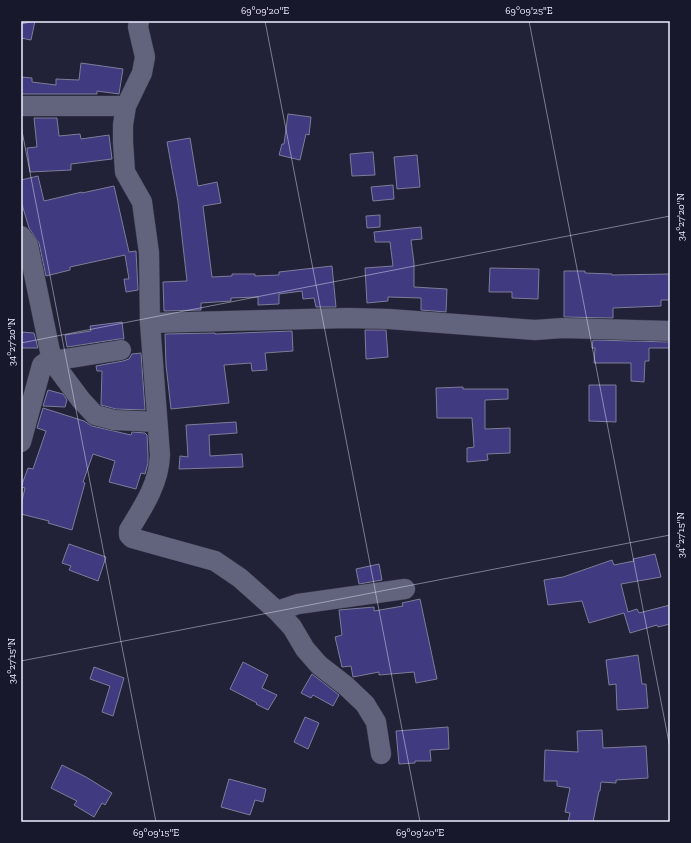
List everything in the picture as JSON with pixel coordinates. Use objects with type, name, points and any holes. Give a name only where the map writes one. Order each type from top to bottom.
[{"type":"street","points":[[139,21],[138,27],[145,57],[142,73],[126,106],[123,125],[125,172],[142,202],[149,253],[150,323],[160,455],[157,477],[148,499],[129,530],[129,535],[132,538],[215,561],[240,578],[277,611],[292,627],[305,649],[319,665],[365,704],[376,722],[381,754]]},
{"type":"street","points":[[21,106],[126,106]]},
{"type":"street","points":[[21,236],[28,245],[52,361],[95,416],[114,420],[157,422]]},
{"type":"street","points":[[150,323],[355,318],[389,319],[535,330],[563,328],[670,331]]},
{"type":"street","points":[[21,442],[42,365],[46,362],[121,350]]},
{"type":"street","points":[[277,611],[298,604],[405,589]]},
{"type":"building","points":[[21,21],[35,21],[31,40],[21,38]]},
{"type":"building","points":[[81,63],[123,69],[119,94],[97,91],[97,94],[21,94],[21,77],[32,78],[32,82],[56,85],[56,79],[79,80]]},
{"type":"building","points":[[288,114],[311,117],[309,135],[306,134],[300,160],[279,155],[282,144],[284,144]]},
{"type":"building","points":[[34,118],[57,118],[59,136],[80,134],[81,139],[109,135],[112,159],[71,164],[71,170],[30,172],[27,148],[37,147]]},
{"type":"building","points":[[190,138],[198,186],[217,182],[221,203],[203,206],[212,277],[232,276],[232,274],[255,274],[255,276],[279,275],[279,272],[332,266],[336,307],[316,307],[314,298],[303,299],[302,291],[279,294],[279,304],[258,305],[258,297],[231,298],[231,301],[201,303],[201,310],[164,311],[163,282],[187,281],[178,202],[167,142]]},
{"type":"building","points":[[373,152],[375,175],[352,176],[350,154]]},
{"type":"building","points":[[417,155],[420,187],[397,189],[394,157]]},
{"type":"building","points":[[38,176],[44,201],[114,186],[129,252],[136,251],[138,290],[126,292],[124,279],[129,279],[125,255],[70,267],[70,270],[46,276],[39,243],[29,228],[21,201],[21,180]]},
{"type":"building","points":[[393,185],[394,199],[373,201],[371,187]]},
{"type":"building","points":[[380,215],[380,227],[367,228],[366,216]]},
{"type":"building","points":[[421,227],[422,239],[411,240],[414,263],[414,287],[447,289],[446,312],[421,310],[421,298],[388,297],[388,301],[367,303],[365,268],[393,266],[390,242],[375,242],[374,232]]},
{"type":"building","points":[[490,268],[539,269],[538,299],[512,298],[512,292],[489,292]]},
{"type":"building","points":[[564,271],[585,271],[585,273],[612,275],[670,274],[670,300],[661,300],[661,306],[613,308],[613,318],[564,317]]},
{"type":"building","points":[[122,322],[124,339],[67,347],[65,335],[91,331],[90,326]]},
{"type":"building","points":[[365,330],[386,330],[388,357],[366,359]]},
{"type":"building","points":[[292,331],[293,351],[265,353],[267,370],[252,371],[251,363],[224,365],[229,403],[171,409],[166,365],[165,334]]},
{"type":"building","points":[[21,332],[34,333],[38,348],[21,348]]},
{"type":"building","points":[[593,340],[670,342],[670,348],[649,348],[649,361],[645,361],[644,382],[631,381],[631,363],[594,363],[595,348],[592,348]]},
{"type":"building","points":[[141,353],[145,410],[116,409],[101,405],[102,371],[97,371],[96,366],[123,361],[129,359],[132,354]]},
{"type":"building","points":[[589,385],[616,385],[616,422],[589,421]]},
{"type":"building","points":[[463,387],[463,389],[508,389],[508,399],[485,400],[485,429],[510,428],[510,453],[487,454],[488,460],[467,462],[467,448],[474,447],[472,418],[437,418],[436,388]]},
{"type":"building","points":[[48,390],[63,394],[67,400],[65,407],[43,406]]},
{"type":"building","points":[[43,408],[84,421],[92,426],[131,435],[132,432],[145,433],[147,435],[148,463],[145,474],[141,473],[136,489],[109,482],[115,461],[93,454],[83,482],[85,483],[72,530],[48,523],[49,521],[21,514],[21,505],[25,488],[21,487],[28,468],[33,469],[46,431],[37,428]]},
{"type":"building","points":[[236,422],[237,433],[209,435],[210,456],[242,454],[243,467],[179,469],[180,456],[188,457],[186,425]]},
{"type":"building","points":[[69,544],[106,557],[98,581],[69,570],[71,566],[62,563]]},
{"type":"building","points":[[655,554],[661,577],[621,584],[628,612],[637,609],[639,613],[670,605],[670,624],[658,627],[657,625],[630,633],[624,613],[589,623],[582,601],[548,605],[544,580],[563,577],[612,560],[614,565],[634,561],[633,559]]},
{"type":"building","points":[[379,564],[382,580],[359,584],[356,569]]},
{"type":"building","points":[[420,599],[437,679],[416,683],[414,672],[379,675],[379,672],[353,677],[351,666],[342,667],[335,637],[342,635],[339,610],[374,607],[374,611],[403,606],[402,603]]},
{"type":"building","points":[[638,655],[642,684],[646,684],[648,708],[617,710],[616,684],[609,685],[606,660]]},
{"type":"building","points":[[243,662],[268,675],[262,688],[277,695],[268,710],[230,689]]},
{"type":"building","points":[[94,667],[124,678],[113,716],[102,712],[110,686],[90,679]]},
{"type":"building","points":[[312,674],[339,695],[333,706],[313,695],[311,698],[301,693]]},
{"type":"building","points":[[305,717],[319,723],[308,749],[294,742]]},
{"type":"building","points":[[448,727],[449,749],[430,750],[431,761],[415,761],[415,763],[399,764],[396,731]]},
{"type":"building","points":[[602,730],[603,748],[646,746],[648,778],[616,780],[616,783],[601,782],[593,822],[568,822],[570,813],[565,812],[570,788],[557,786],[557,781],[544,781],[545,750],[578,752],[577,731]]},
{"type":"building","points":[[62,765],[86,777],[112,793],[105,805],[102,803],[94,817],[74,805],[77,801],[51,788]]},
{"type":"building","points":[[229,779],[266,789],[263,802],[255,800],[250,815],[221,807]]}]
